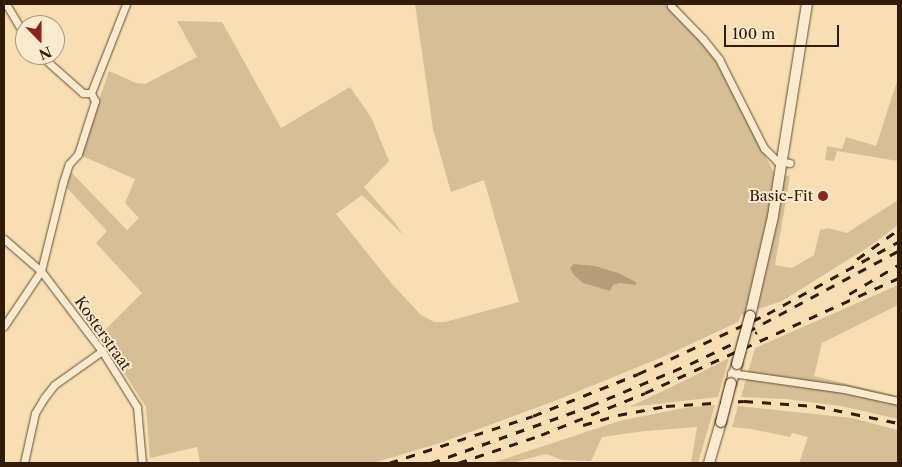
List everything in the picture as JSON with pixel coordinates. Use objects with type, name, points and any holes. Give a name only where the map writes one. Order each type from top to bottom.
[{"type":"main road","points":[[710,463],[737,374],[786,163],[807,4]]},
{"type":"street","points":[[6,4],[15,19]]},
{"type":"street","points":[[91,93],[126,4]]},
{"type":"street","points":[[670,6],[703,39],[718,59],[764,148],[777,161],[786,163]]},
{"type":"street","points":[[51,65],[83,93],[91,93]]},
{"type":"street","points":[[4,326],[41,271],[63,182],[69,164],[78,154],[96,101],[91,93]]},
{"type":"street","name":"Kosterstraat","points":[[4,239],[41,271],[102,351],[136,407],[142,463]]},
{"type":"street","points":[[24,463],[35,413],[44,398],[54,385],[102,351]]},
{"type":"street","points":[[737,374],[844,389],[898,401]]},
{"type":"shaded area","points":[[415,4],[678,4],[678,15],[717,61],[775,175],[790,176],[775,265],[792,268],[814,255],[820,230],[828,228],[847,233],[898,200],[898,225],[870,246],[782,301],[741,315],[738,322],[665,356],[552,402],[440,443],[373,463],[200,463],[197,447],[150,458],[146,407],[100,335],[142,293],[96,243],[107,231],[67,188],[71,172],[127,230],[139,218],[125,203],[135,179],[80,155],[109,71],[136,83],[145,84],[197,57],[177,21],[222,22],[281,128],[350,87],[371,117],[389,161],[364,187],[396,224],[403,235],[362,195],[336,214],[392,284],[421,315],[434,322],[445,322],[519,302],[484,180],[451,192],[433,129]]},
{"type":"shaded area","points":[[898,78],[898,161],[837,151],[834,161],[825,160],[827,146],[842,149],[846,137],[876,146]]},
{"type":"shaded area","points":[[574,264],[595,266],[618,273],[636,282],[636,285],[620,283],[613,285],[610,291],[583,283],[574,275],[570,268]]},
{"type":"shaded area","points":[[898,285],[898,305],[822,343],[814,376],[898,396],[898,419],[841,406],[786,399],[741,397],[755,348]]},
{"type":"shaded area","points":[[729,358],[718,397],[629,407],[690,378]]},
{"type":"shaded area","points":[[715,405],[698,463],[691,463],[697,427],[602,437],[591,461],[563,460],[546,454],[511,463],[492,463],[619,421],[684,408]]},
{"type":"shaded area","points":[[738,406],[852,418],[898,430],[898,463],[799,463],[808,437],[792,433],[790,437],[732,427]]},
{"type":"railway","points":[[857,259],[898,230]]},
{"type":"railway","points":[[389,463],[533,416],[638,374],[767,314],[898,242]]},
{"type":"railway","points":[[747,332],[898,251]]},
{"type":"railway","points":[[849,294],[898,265]]},
{"type":"railway","points":[[458,463],[541,435],[645,393],[898,278]]},
{"type":"railway","points":[[431,463],[590,406],[690,364],[757,332]]},
{"type":"railway","points":[[583,425],[618,415],[666,406],[744,401],[816,406],[898,423]]},
{"type":"place","name":"Basic-Fit","points":[[823,196]]}]
